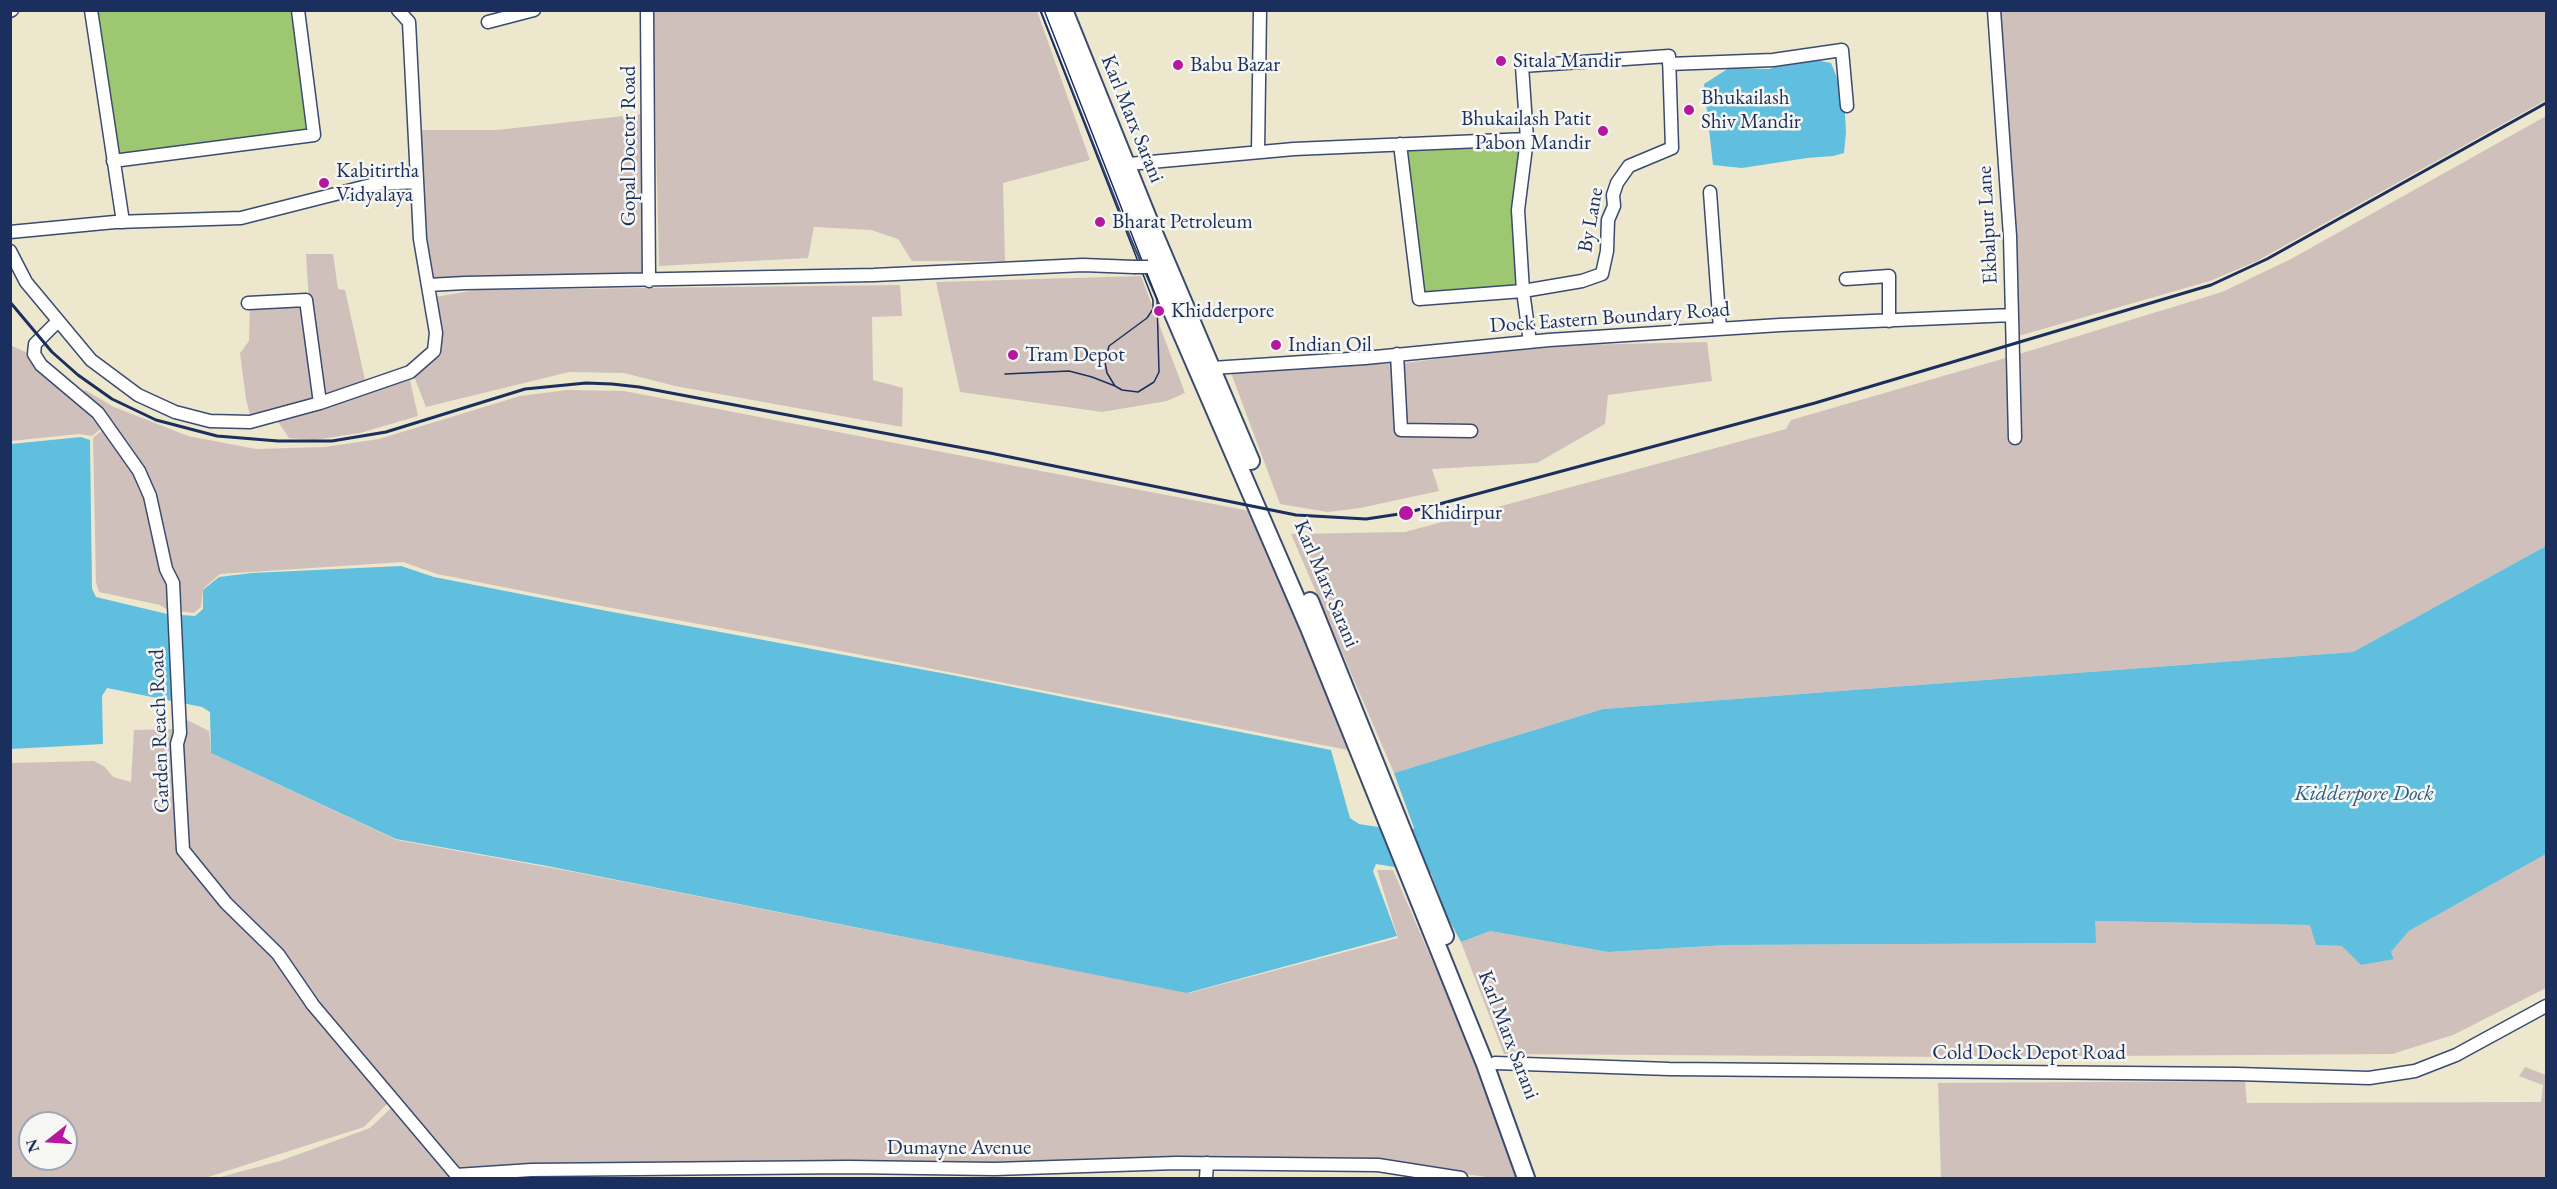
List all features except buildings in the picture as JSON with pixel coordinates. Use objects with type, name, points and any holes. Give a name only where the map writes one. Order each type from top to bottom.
[{"type":"main road","points":[[1050,10],[1119,164]]},
{"type":"main road","name":"Karl Marx Sarani","points":[[1064,10],[1156,266],[1212,368],[1320,624],[1387,808],[1496,1063],[1538,1179]]},
{"type":"main road","points":[[1156,266],[1387,808]]},
{"type":"main road","points":[[1424,899],[1526,1179]]},
{"type":"street","points":[[91,10],[123,222]]},
{"type":"street","points":[[113,161],[314,135],[298,10]]},
{"type":"street","points":[[10,251],[26,282],[91,360],[113,379],[138,395],[175,412],[210,421],[250,422],[320,403],[410,372],[434,351],[436,333],[420,239],[409,22],[398,10]]},
{"type":"street","points":[[488,21],[534,10]]},
{"type":"street","name":"Gopal Doctor Road","points":[[647,10],[649,281]]},
{"type":"street","points":[[1258,152],[1260,10]]},
{"type":"street","name":"Ekbalpur Lane","points":[[1994,10],[2010,236],[2015,438]]},
{"type":"street","points":[[1530,342],[1523,291],[1518,210],[1527,139],[1522,66],[1669,56],[1669,64],[1773,60],[1842,50],[1847,106]]},
{"type":"street","name":"By Lane","points":[[1523,291],[1582,281],[1602,274],[1607,251],[1608,220],[1614,206],[1617,183],[1629,166],[1672,148],[1669,64]]},
{"type":"street","points":[[1119,164],[1258,152],[1527,139]]},
{"type":"street","points":[[1400,144],[1419,299],[1523,291]]},
{"type":"street","points":[[10,232],[123,222],[241,218],[375,184],[417,182]]},
{"type":"street","points":[[1710,192],[1720,329]]},
{"type":"street","points":[[428,285],[873,275],[1083,266],[1156,266]]},
{"type":"street","points":[[1845,279],[1889,276],[1889,321]]},
{"type":"street","points":[[248,303],[306,300],[320,403]]},
{"type":"street","name":"Dock Eastern Boundary Road","points":[[1212,368],[1720,329],[2012,315]]},
{"type":"street","name":"Garden Reach Road","points":[[57,322],[34,344],[34,354],[41,365],[98,413],[139,471],[150,496],[166,569],[173,583],[180,732],[177,744],[183,850],[226,903],[278,954],[313,1005],[457,1177]]},
{"type":"street","points":[[1397,354],[1401,430],[1471,431]]},
{"type":"street","name":"Cold Dock Depot Road","points":[[1496,1063],[1670,1069],[2226,1074],[2369,1078],[2415,1071],[2456,1055],[2547,1006]]},
{"type":"street","points":[[1206,1179],[1207,1163]]},
{"type":"street","name":"Dumayne Avenue","points":[[457,1177],[537,1170],[849,1167],[995,1169],[1207,1163],[1378,1165],[1461,1179]]},
{"type":"shaded area","points":[[653,11],[1037,11],[1090,160],[1003,183],[1005,261],[912,261],[898,239],[871,230],[814,227],[808,258],[659,266]]},
{"type":"shaded area","points":[[2000,11],[2546,11],[2546,100],[2257,261],[2210,281],[2015,337]]},
{"type":"shaded area","points":[[642,114],[642,275],[482,275],[430,282],[423,239],[416,130],[497,130]]},
{"type":"shaded area","points":[[2546,116],[2546,546],[2353,652],[1603,709],[1394,773],[1291,534],[1405,532],[1786,429],[1791,420],[2222,292],[2291,259]]},
{"type":"shaded area","points":[[306,254],[333,254],[338,289],[345,290],[367,389],[409,376],[418,416],[360,433],[314,440],[289,438],[273,414],[251,419],[240,353],[249,341],[250,306],[309,302]]},
{"type":"shaded area","points":[[1141,276],[1185,393],[1167,401],[1102,412],[960,392],[936,282]]},
{"type":"shaded area","points":[[900,285],[902,316],[872,317],[873,380],[903,388],[902,427],[675,386],[624,373],[569,372],[426,407],[413,374],[435,358],[440,341],[435,297],[476,290]]},
{"type":"shaded area","points":[[1707,342],[1712,381],[1608,395],[1605,424],[1537,463],[1432,469],[1439,491],[1360,508],[1328,512],[1280,504],[1231,373],[1304,366],[1406,363],[1575,345]]},
{"type":"shaded area","points":[[10,345],[30,354],[104,426],[92,436],[79,434],[11,441]]},
{"type":"shaded area","points":[[85,390],[114,407],[188,436],[256,449],[325,447],[379,439],[520,396],[567,390],[624,391],[1255,512],[1348,750],[437,574],[403,562],[220,574],[203,589],[201,607],[194,613],[168,610],[160,605],[99,592],[96,582],[93,438],[110,423],[82,395]]},
{"type":"shaded area","points":[[183,718],[209,731],[211,753],[397,840],[574,872],[1189,993],[1398,938],[1377,870],[1393,870],[1462,1030],[1518,1178],[1494,1178],[1380,1162],[456,1172],[187,849],[183,781]]},
{"type":"shaded area","points":[[173,729],[180,849],[274,956],[391,1100],[364,1127],[205,1178],[11,1178],[10,763],[94,761],[105,767],[113,777],[131,782],[134,730]]},
{"type":"shaded area","points":[[2546,854],[2546,988],[2453,1035],[2392,1054],[1963,1057],[1504,1054],[1461,942],[1490,931],[1608,952],[1727,945],[2095,943],[2094,921],[2311,925],[2316,945],[2342,946],[2394,959],[2391,952],[2409,931]]},
{"type":"shaded area","points":[[2525,1067],[2546,1075],[2546,1178],[1941,1178],[1938,1083],[2245,1081],[2247,1103],[2541,1102],[2543,1085],[2519,1076]]},
{"type":"shaded area","points":[[394,1105],[454,1178],[217,1178],[280,1161],[370,1128]]},
{"type":"green space","points":[[95,11],[291,11],[306,131],[116,157]]},
{"type":"green space","points":[[1521,143],[1519,288],[1422,296],[1404,147]]},
{"type":"water","points":[[1815,60],[1831,63],[1844,95],[1846,132],[1844,153],[1742,168],[1713,165],[1704,84],[1729,68],[1769,69],[1787,63]]},
{"type":"water","name":"Kidderpore Dock","points":[[81,437],[90,440],[92,589],[96,597],[167,614],[195,616],[203,609],[203,590],[219,577],[252,573],[401,566],[434,577],[952,675],[1331,750],[1350,818],[1359,824],[1409,832],[1414,828],[1394,773],[1603,709],[2353,652],[2546,546],[2546,854],[2409,931],[2391,952],[2394,959],[2361,965],[2342,946],[2316,945],[2310,925],[2095,921],[2096,943],[1727,945],[1608,952],[1490,931],[1461,942],[1447,916],[1431,873],[1376,864],[1373,871],[1397,936],[1187,993],[547,866],[396,839],[211,753],[210,712],[202,707],[107,688],[102,696],[103,744],[11,749],[11,444]]},
{"type":"tram line","points":[[1040,10],[1153,300],[1153,309],[1147,318],[1109,346],[1105,362],[1107,373],[1115,386],[1122,390],[1138,392],[1154,382],[1159,372],[1157,299],[1044,10]]},
{"type":"tram line","points":[[1005,374],[1069,371],[1115,386]]},
{"type":"railway","points":[[10,302],[52,352],[78,375],[112,399],[156,420],[217,436],[278,441],[332,441],[386,432],[525,389],[586,383],[612,384],[639,387],[990,453],[1296,515],[1366,519],[1406,513],[1815,403],[2211,285],[2267,259],[2546,103]]},
{"type":"place","name":"Sitala Mandir","points":[[1501,61]]},
{"type":"place","name":"Babu Bazar","points":[[1178,65]]},
{"type":"place","name":"Bhukailash Shiv Mandir","points":[[1689,110]]},
{"type":"place","name":"Bhukailash Patit Pabon Mandir","points":[[1603,131]]},
{"type":"place","name":"Kabitirtha Vidyalaya","points":[[324,183]]},
{"type":"place","name":"Bharat Petroleum","points":[[1100,222]]},
{"type":"place","name":"Khidderpore","points":[[1159,311]]},
{"type":"place","name":"Indian Oil","points":[[1276,345]]},
{"type":"place","name":"Tram Depot","points":[[1013,355]]},
{"type":"place","name":"Khidirpur","points":[[1406,513]]}]
